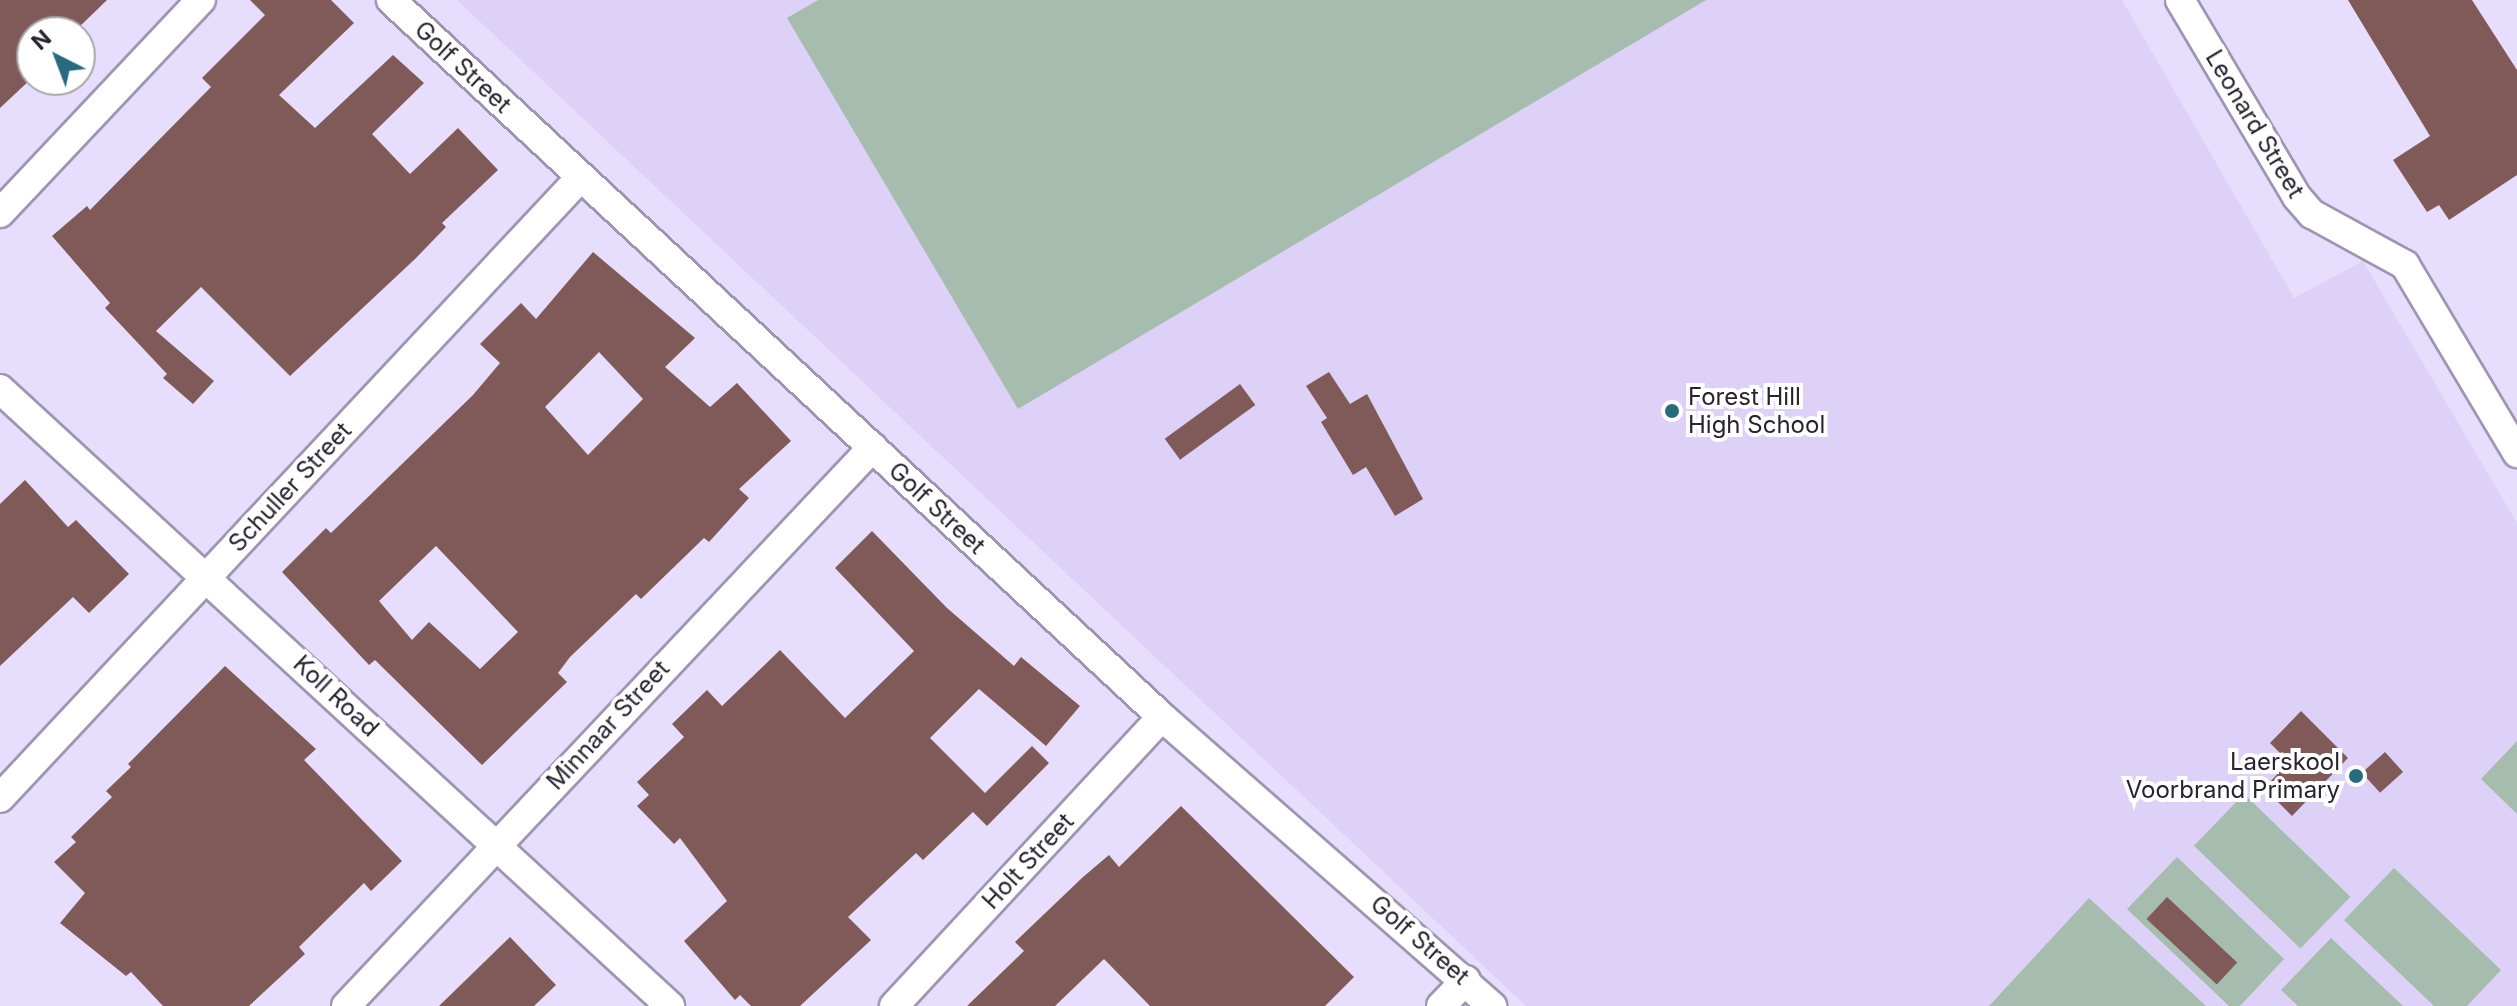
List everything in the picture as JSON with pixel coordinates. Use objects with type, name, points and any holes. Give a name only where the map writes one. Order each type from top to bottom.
[{"type":"street","points":[[0,213],[201,0]]},
{"type":"street","name":"Golf Street","points":[[391,0],[1162,717],[1466,980],[1492,1006]]},
{"type":"street","name":"Leonard Street","points":[[2180,0],[2297,197],[2312,214],[2379,246],[2405,265],[2517,453]]},
{"type":"street","name":"Schuller Street","points":[[0,798],[581,177]]},
{"type":"street","name":"Koll Road","points":[[0,389],[670,1006]]},
{"type":"street","name":"Minnaar Street","points":[[346,1006],[873,447]]},
{"type":"street","name":"Holt Street","points":[[894,1006],[1162,717]]},
{"type":"street","points":[[1441,1006],[1466,980]]},
{"type":"shaded area","name":"Forest Hill High School","points":[[457,0],[2122,0],[2294,298],[2363,261],[2517,523],[2517,1006],[1526,1006]]},
{"type":"green space","points":[[818,0],[1706,0],[1018,409],[787,18]]},
{"type":"green space","points":[[2517,741],[2517,814],[2481,779]]},
{"type":"green space","points":[[2244,794],[2350,897],[2300,949],[2194,846]]},
{"type":"green space","points":[[2177,857],[2284,959],[2240,1006],[2229,1006],[2127,909]]},
{"type":"green space","points":[[2394,868],[2501,970],[2467,1006],[2434,1006],[2344,920]]},
{"type":"green space","points":[[2089,898],[2206,1006],[1989,1006]]},
{"type":"green space","points":[[2331,938],[2403,1006],[2298,1006],[2281,990]]},
{"type":"building","points":[[0,0],[107,0],[90,16],[16,16],[16,93],[0,108]]},
{"type":"building","points":[[250,0],[331,0],[354,23],[279,95],[315,128],[393,55],[424,83],[372,134],[410,174],[458,128],[498,170],[442,223],[446,227],[415,259],[290,376],[201,287],[156,331],[214,381],[193,404],[163,378],[167,374],[105,308],[110,303],[52,236],[87,206],[90,210],[211,87],[202,78],[265,15]]},
{"type":"building","points":[[2348,0],[2472,0],[2517,70],[2517,175],[2449,220],[2439,205],[2427,212],[2393,160],[2430,136]]},
{"type":"building","points":[[593,252],[695,338],[665,367],[710,407],[737,383],[791,441],[739,489],[749,498],[709,542],[704,538],[641,599],[636,594],[570,657],[558,673],[567,682],[482,765],[375,660],[369,665],[282,572],[326,528],[331,533],[473,395],[500,363],[480,344],[521,303],[536,319]],"holes":[[[599,352],[643,399],[588,455],[545,407]],[[436,546],[518,632],[480,669],[429,622],[412,640],[379,601]]]},
{"type":"building","points":[[1329,372],[1350,404],[1367,394],[1423,499],[1395,516],[1366,467],[1353,475],[1321,422],[1327,418],[1306,386]]},
{"type":"building","points":[[1240,384],[1255,405],[1180,460],[1165,439]]},
{"type":"building","points":[[25,480],[68,527],[76,520],[129,574],[89,613],[73,597],[0,666],[0,504]]},
{"type":"building","points":[[872,531],[947,608],[1014,666],[1021,657],[1080,706],[1046,746],[979,689],[930,738],[985,793],[1032,746],[1049,763],[987,826],[973,812],[923,860],[916,853],[848,917],[871,940],[800,1006],[751,1006],[740,995],[735,1000],[684,941],[727,901],[680,838],[674,844],[637,806],[649,795],[637,782],[684,737],[672,724],[707,690],[722,706],[780,650],[845,718],[914,651],[835,568]]},
{"type":"building","points":[[225,666],[316,749],[304,760],[402,861],[371,891],[364,883],[299,947],[305,954],[249,1006],[163,1006],[131,972],[126,976],[60,923],[85,893],[54,862],[76,842],[71,837],[112,797],[106,791],[131,767],[128,764]]},
{"type":"building","points":[[2301,711],[2348,758],[2292,816],[2264,788],[2289,762],[2270,743]]},
{"type":"building","points":[[2385,752],[2403,772],[2380,793],[2362,773]]},
{"type":"building","points":[[1181,806],[1354,977],[1325,1006],[1150,1006],[1104,959],[1055,1006],[967,1006],[1024,951],[1015,942],[1083,877],[1109,855],[1119,867]]},
{"type":"building","points":[[2167,897],[2237,962],[2217,984],[2147,919]]},
{"type":"building","points":[[510,937],[556,985],[534,1006],[439,1006]]},
{"type":"place","name":"Forest Hill High School","points":[[1672,411]]},
{"type":"place","name":"Laerskool Voorbrand Primary","points":[[2356,776]]}]
